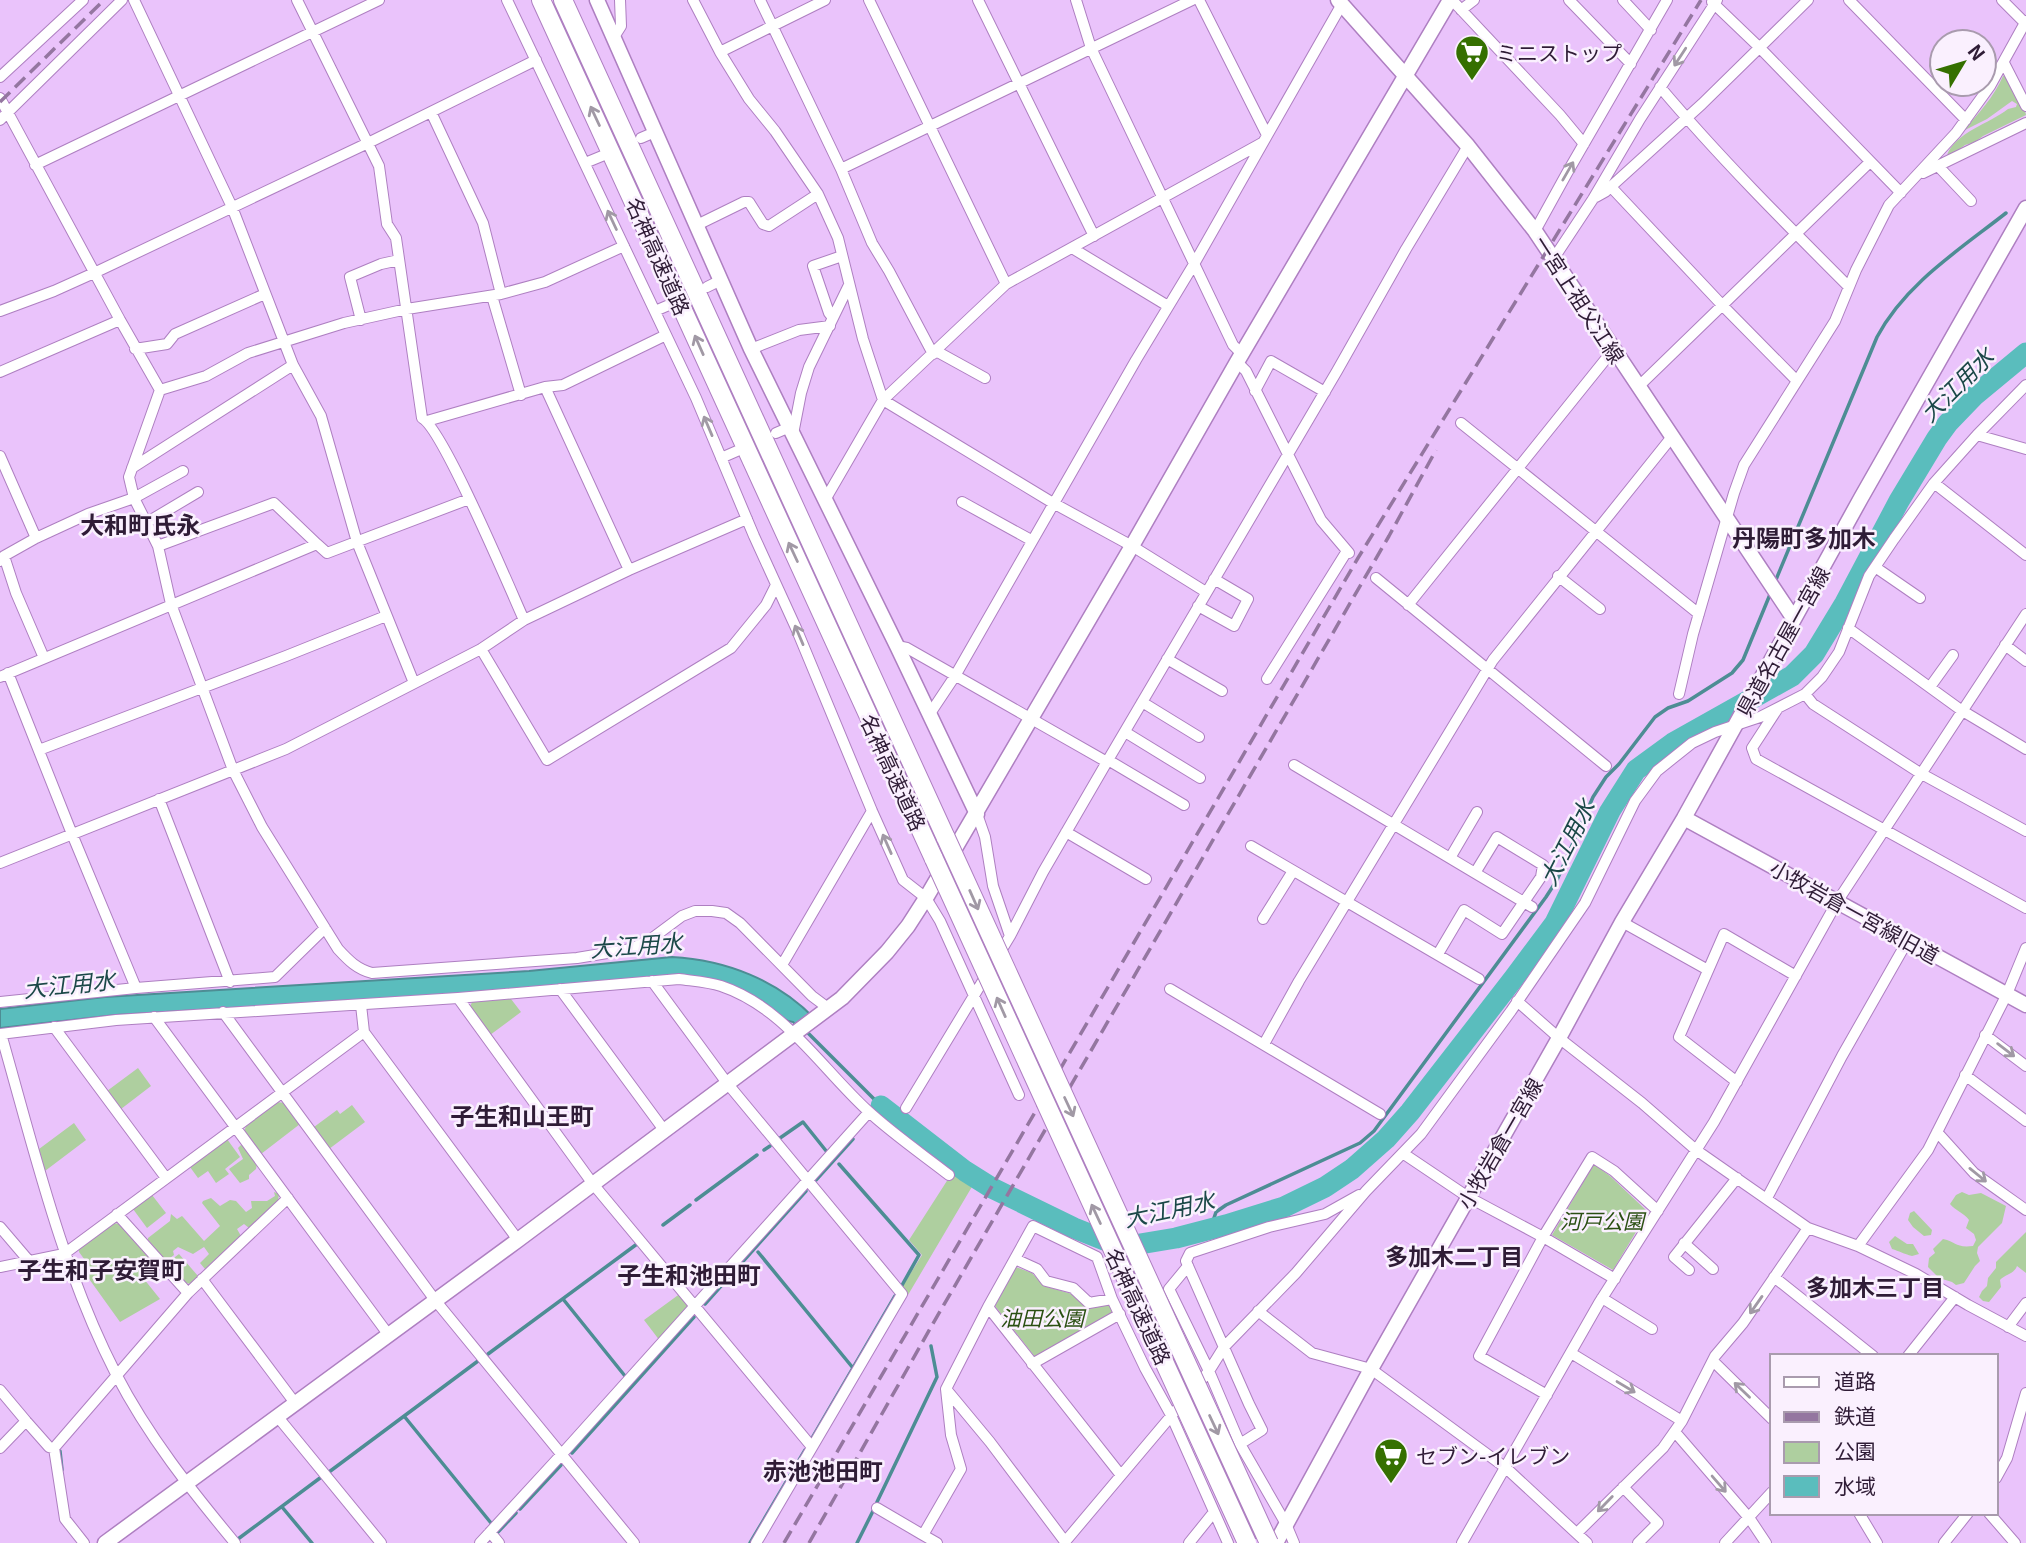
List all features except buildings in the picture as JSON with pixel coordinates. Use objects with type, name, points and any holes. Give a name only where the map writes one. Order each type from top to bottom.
[{"type":"highway","name":"名神高速道路","points":[[541,0],[1247,1543]]},
{"type":"highway","name":"名神高速道路","points":[[564,0],[1269,1543]]},
{"type":"street","points":[[0,77],[83,0]]},
{"type":"street","points":[[3,117],[122,0]]},
{"type":"street","points":[[134,0],[232,207],[293,365],[321,416],[357,542],[414,683]]},
{"type":"street","points":[[297,0],[379,166],[387,224],[396,238],[422,418],[427,421],[441,443],[524,620]]},
{"type":"street","points":[[35,165],[379,0]]},
{"type":"street","points":[[507,0],[696,398],[903,880],[926,898],[940,921],[1019,1095]]},
{"type":"street","points":[[597,0],[751,349],[977,814],[985,837],[993,886],[1010,936]]},
{"type":"street","points":[[614,37],[621,26],[620,0]]},
{"type":"street","points":[[693,0],[720,52],[749,99],[775,131],[818,194],[838,238],[863,339],[883,400],[1206,592]]},
{"type":"street","points":[[760,0],[841,169],[872,243],[935,353],[985,378]]},
{"type":"street","points":[[720,52],[825,0]]},
{"type":"street","points":[[869,0],[1006,284]]},
{"type":"street","points":[[978,0],[1094,236]]},
{"type":"street","points":[[1076,0],[1091,48],[1255,391],[1321,520],[1348,552],[1267,679]]},
{"type":"street","points":[[841,169],[1192,0]]},
{"type":"street","points":[[1199,0],[1265,139]]},
{"type":"street","points":[[105,1543],[828,1008],[858,983],[887,952],[908,926],[977,814],[1404,76],[1454,3],[1474,0]]},
{"type":"street","points":[[1569,0],[1631,64]]},
{"type":"street","points":[[1623,0],[1651,30]]},
{"type":"street","points":[[1535,231],[1667,0]]},
{"type":"street","points":[[1593,199],[1611,187],[1686,118],[1808,0]]},
{"type":"street","points":[[1849,0],[1966,120]]},
{"type":"street","points":[[1679,694],[1699,614],[1744,465],[1835,321],[1889,205],[1956,133],[2004,63],[2025,22],[2002,0]]},
{"type":"street","points":[[1555,258],[1714,1],[1901,193]]},
{"type":"street","points":[[929,715],[955,676],[1031,540],[1194,264],[1340,2]]},
{"type":"street","name":"一宮上祖父江線","points":[[1340,2],[1468,146],[1555,258],[1671,438],[1794,619]]},
{"type":"street","points":[[1454,3],[1584,144]]},
{"type":"street","points":[[0,311],[94,273],[536,60]]},
{"type":"street","points":[[2004,63],[2026,106]]},
{"type":"street","points":[[1660,87],[1686,118],[1849,287]]},
{"type":"street","points":[[0,98],[3,117],[35,165],[160,390]]},
{"type":"street","points":[[431,112],[483,223],[521,395]]},
{"type":"street","points":[[1916,176],[2026,123]]},
{"type":"street","points":[[641,138],[656,132]]},
{"type":"street","points":[[825,500],[883,400],[1006,284],[1265,139]]},
{"type":"street","points":[[906,1108],[1010,936],[1107,761],[1468,146]]},
{"type":"street","points":[[585,163],[602,156]]},
{"type":"street","points":[[1638,387],[1870,162]]},
{"type":"street","points":[[1938,166],[1971,201]]},
{"type":"street","points":[[1611,187],[1797,381]]},
{"type":"street","points":[[696,225],[749,202],[763,224],[769,226],[818,194]]},
{"type":"street","name":"県道名古屋一宮線","points":[[1684,818],[2026,208]]},
{"type":"street","points":[[160,390],[206,376],[248,353],[361,320],[407,309],[497,295],[545,282],[624,246]]},
{"type":"street","points":[[1073,248],[1168,306]]},
{"type":"street","points":[[831,322],[814,266],[842,256]]},
{"type":"street","points":[[361,320],[350,277],[381,264],[399,260]]},
{"type":"street","points":[[707,287],[721,280]]},
{"type":"street","points":[[791,430],[809,367],[849,284]]},
{"type":"street","points":[[135,349],[167,344],[175,334],[265,293]]},
{"type":"street","points":[[655,311],[668,305]]},
{"type":"street","points":[[0,372],[120,320]]},
{"type":"street","points":[[751,349],[799,330],[831,322]]},
{"type":"street","points":[[427,421],[545,387],[564,385],[666,335]]},
{"type":"street","points":[[1408,605],[1613,350]]},
{"type":"street","points":[[1255,391],[1271,360],[1325,392]]},
{"type":"street","points":[[132,468],[293,365]]},
{"type":"street","points":[[946,1389],[990,1442],[1065,1542],[1209,1371],[1224,1347],[1296,1273],[1366,1191],[1421,1134],[1585,903],[1630,810],[1657,771],[1692,743],[1736,723],[1760,717],[1805,694],[1822,677],[1833,660],[1875,567],[1934,483],[2026,385]]},
{"type":"street","points":[[545,387],[629,570]]},
{"type":"street","points":[[160,390],[129,477],[134,498],[158,546],[171,604],[233,770],[262,827],[338,949],[350,962],[359,969],[372,973],[577,958],[631,949],[651,939],[682,916],[695,911],[712,911],[726,913],[740,923],[812,996],[828,1008]]},
{"type":"street","points":[[1461,423],[1699,614]]},
{"type":"street","points":[[775,433],[791,430]]},
{"type":"street","points":[[1977,435],[2026,449]]},
{"type":"street","points":[[1264,1044],[1486,670],[1558,576],[1671,438]]},
{"type":"street","points":[[721,458],[737,451]]},
{"type":"street","points":[[0,456],[36,538]]},
{"type":"street","points":[[44,658],[2,559],[36,538],[88,514],[134,498],[183,471]]},
{"type":"street","points":[[1934,483],[2026,555]]},
{"type":"street","points":[[146,523],[198,492]]},
{"type":"street","points":[[158,546],[274,503],[327,553],[469,499]]},
{"type":"street","points":[[962,502],[1031,540]]},
{"type":"street","points":[[0,863],[286,749],[481,649],[524,620],[629,570],[747,519]]},
{"type":"street","points":[[136,988],[39,750],[4,675],[317,544]]},
{"type":"street","points":[[1875,567],[1920,598]]},
{"type":"street","points":[[1558,576],[1600,609]]},
{"type":"street","points":[[1376,578],[1606,766]]},
{"type":"street","points":[[1198,606],[1234,626],[1248,600],[1214,579]]},
{"type":"street","points":[[481,649],[547,760],[731,648],[766,604],[776,584]]},
{"type":"street","points":[[1463,1542],[1602,1298],[1737,1082],[1837,902],[2026,614]]},
{"type":"street","points":[[39,750],[386,615]]},
{"type":"street","points":[[1848,628],[1961,710],[2026,749]]},
{"type":"street","points":[[2005,645],[2026,661]]},
{"type":"street","points":[[897,646],[907,648],[1184,805]]},
{"type":"street","points":[[1930,688],[1953,656]]},
{"type":"street","points":[[1167,659],[1222,691]]},
{"type":"street","points":[[1805,694],[1813,704],[1920,773],[2026,831]]},
{"type":"street","points":[[1142,702],[1199,737]]},
{"type":"street","points":[[1779,707],[1752,748],[1756,760],[2026,908]]},
{"type":"street","points":[[1125,732],[1200,778]]},
{"type":"street","points":[[1294,765],[1528,905]]},
{"type":"street","points":[[159,799],[230,982]]},
{"type":"street","points":[[782,965],[872,811]]},
{"type":"street","points":[[1450,859],[1477,812]]},
{"type":"street","name":"小牧岩倉一宮線旧道","points":[[1684,818],[2026,1004]]},
{"type":"street","name":"小牧岩倉一宮線","points":[[1276,1543],[1622,922],[1684,818]]},
{"type":"street","points":[[1066,832],[1146,879]]},
{"type":"street","points":[[1438,954],[1465,910],[1502,934],[1528,905],[1541,877],[1543,865],[1497,837],[1475,873]]},
{"type":"street","points":[[1251,846],[1479,979]]},
{"type":"street","points":[[1263,919],[1293,871]]},
{"type":"street","points":[[1622,922],[1708,970]]},
{"type":"street","points":[[0,1002],[275,977],[325,928]]},
{"type":"street","points":[[1737,1082],[1679,1037],[1724,934],[1796,976]]},
{"type":"street","points":[[1767,1198],[1842,1056],[1908,940]]},
{"type":"street","points":[[1858,1246],[1928,1150],[2007,994],[2026,948]]},
{"type":"street","points":[[235,1543],[186,1483],[146,1424],[117,1376],[87,1312],[64,1254],[0,1034],[154,1017],[458,998],[679,979],[718,985],[738,992],[762,1007],[795,1032],[869,1112],[948,1175]]},
{"type":"street","points":[[652,981],[727,1083],[902,1294],[756,1543]]},
{"type":"street","points":[[560,989],[664,1130]]},
{"type":"street","points":[[1170,989],[1380,1114]]},
{"type":"street","points":[[458,998],[593,1184],[812,1447]]},
{"type":"street","points":[[1517,1001],[1696,1150],[1808,1228],[1858,1246],[1916,1274],[2026,1336]]},
{"type":"street","points":[[361,1005],[364,1032],[518,1240]]},
{"type":"street","points":[[223,1012],[435,1300],[634,1543]]},
{"type":"street","points":[[154,1017],[388,1334]]},
{"type":"street","points":[[54,1027],[166,1178]]},
{"type":"street","points":[[0,1267],[64,1254],[364,1032]]},
{"type":"street","points":[[1985,1035],[2026,1066]]},
{"type":"street","points":[[1965,1075],[2026,1121]]},
{"type":"street","points":[[480,1543],[869,1112]]},
{"type":"street","points":[[1937,1132],[1974,1173],[2026,1209]]},
{"type":"street","points":[[1404,1154],[1468,1198],[1615,1279]]},
{"type":"street","points":[[1546,1395],[1479,1356],[1543,1237],[1592,1157],[1614,1171],[1658,1211]]},
{"type":"street","points":[[1689,1270],[1674,1256],[1737,1178]]},
{"type":"street","points":[[1240,1444],[1262,1430],[1248,1404],[1186,1261],[1190,1253],[1269,1227],[1325,1214],[1366,1191]]},
{"type":"street","points":[[84,1543],[65,1519],[54,1448],[188,1293],[288,1199]]},
{"type":"street","points":[[117,1214],[188,1293]]},
{"type":"street","points":[[923,1535],[961,1469],[951,1435],[946,1389],[1033,1226],[1097,1257],[1112,1299],[1171,1415],[1228,1543]]},
{"type":"street","points":[[0,1227],[29,1261]]},
{"type":"street","points":[[1577,1533],[1663,1448],[1682,1421],[1713,1361],[1743,1323],[1808,1228]]},
{"type":"street","points":[[1684,1243],[1713,1269]]},
{"type":"street","points":[[1015,1259],[1037,1269],[1046,1281],[1073,1288],[1089,1303],[1112,1299]]},
{"type":"street","points":[[1188,1265],[1169,1289],[1209,1371],[1240,1444],[1294,1543]]},
{"type":"street","points":[[1774,1277],[1870,1354]]},
{"type":"street","points":[[202,1279],[295,1403]]},
{"type":"street","points":[[1910,1354],[1955,1297]]},
{"type":"street","points":[[1602,1298],[1652,1329]]},
{"type":"street","points":[[2008,1326],[2026,1303]]},
{"type":"street","points":[[988,1307],[1120,1474]]},
{"type":"street","points":[[1258,1311],[1312,1353],[1371,1369],[1506,1468],[1587,1543]]},
{"type":"street","points":[[1032,1364],[1120,1314]]},
{"type":"street","points":[[1571,1353],[1682,1421]]},
{"type":"street","points":[[1713,1361],[1770,1417]]},
{"type":"street","points":[[0,1390],[49,1447],[54,1448]]},
{"type":"street","points":[[1998,1474],[2007,1458],[2026,1393]]},
{"type":"street","points":[[277,1416],[381,1543]]},
{"type":"street","points":[[0,1448],[26,1420]]},
{"type":"street","points":[[1675,1432],[1766,1543]]},
{"type":"street","points":[[1623,1487],[1658,1523],[1638,1543]]},
{"type":"street","points":[[1725,1543],[1770,1494]]},
{"type":"street","points":[[877,1508],[937,1543]]},
{"type":"street","points":[[1189,1543],[1214,1512]]},
{"type":"street","points":[[1860,1515],[1877,1543]]},
{"type":"street","points":[[1944,1543],[1966,1515]]},
{"type":"street","points":[[1991,1515],[2015,1543]]},
{"type":"street","points":[[490,1532],[499,1543]]},
{"type":"green space","points":[[2007,75],[2026,115],[1947,155],[1951,147],[1965,134],[2016,107],[2017,104],[2012,101],[1987,119],[1963,131],[1990,98],[1998,98],[1998,86],[2003,76]]},
{"type":"green space","points":[[511,999],[521,1012],[490,1035],[470,1007],[472,1002]]},
{"type":"green space","points":[[138,1068],[151,1086],[121,1109],[107,1091]]},
{"type":"green space","points":[[277,1102],[285,1103],[300,1124],[261,1154],[244,1132],[246,1126]]},
{"type":"green space","points":[[352,1105],[365,1122],[329,1149],[314,1127],[337,1110],[340,1114]]},
{"type":"green space","points":[[74,1123],[86,1140],[45,1171],[39,1149]]},
{"type":"green space","points":[[227,1139],[240,1157],[225,1169],[229,1174],[216,1183],[208,1171],[198,1178],[190,1167]]},
{"type":"green space","points":[[242,1144],[257,1164],[249,1179],[240,1183],[229,1169],[243,1159],[238,1148]]},
{"type":"green space","name":"河戸公園","points":[[1594,1164],[1648,1212],[1613,1270],[1552,1235]]},
{"type":"green space","points":[[952,1173],[973,1185],[908,1295],[902,1287],[922,1255],[909,1240]]},
{"type":"green space","points":[[274,1192],[279,1194],[278,1201],[249,1228],[244,1224],[237,1229],[241,1236],[205,1269],[200,1263],[209,1254],[204,1247],[193,1254],[178,1247],[173,1251],[174,1255],[166,1261],[148,1240],[170,1221],[171,1214],[177,1219],[182,1216],[204,1241],[220,1226],[203,1201],[211,1198],[220,1206],[230,1200],[236,1201],[246,1212],[252,1208],[251,1201],[267,1201],[275,1196]]},
{"type":"green space","points":[[1962,1192],[1969,1195],[1981,1193],[2006,1206],[2002,1223],[1978,1247],[1980,1261],[1964,1283],[1956,1285],[1939,1278],[1928,1267],[1929,1258],[1935,1253],[1933,1249],[1943,1239],[1967,1246],[1973,1246],[1976,1240],[1974,1234],[1966,1228],[1969,1220],[1950,1204],[1956,1195]]},
{"type":"green space","points":[[152,1195],[166,1213],[147,1228],[133,1209]]},
{"type":"green space","points":[[1914,1211],[1932,1230],[1931,1235],[1924,1236],[1908,1220],[1910,1213]]},
{"type":"green space","points":[[113,1223],[120,1224],[158,1267],[144,1279],[160,1299],[120,1322],[87,1276],[93,1271],[79,1252],[79,1248]]},
{"type":"green space","points":[[2026,1232],[2026,1273],[2017,1266],[2000,1280],[2001,1287],[1989,1302],[1983,1301],[1979,1297],[1996,1268],[1996,1262]]},
{"type":"green space","points":[[1895,1236],[1907,1244],[1913,1244],[1919,1254],[1912,1256],[1892,1249],[1889,1242]]},
{"type":"green space","points":[[179,1254],[198,1276],[191,1284],[185,1283],[167,1263]]},
{"type":"green space","name":"油田公園","points":[[1016,1267],[1032,1273],[1044,1286],[1072,1294],[1089,1308],[1109,1305],[1113,1312],[1035,1357],[995,1306]]},
{"type":"green space","points":[[681,1293],[689,1306],[660,1341],[644,1320]]},
{"type":"water","points":[[672,957],[712,962],[750,975],[785,994],[816,1020],[802,1032],[793,1022],[784,1019],[762,1001],[741,990],[708,979],[674,975],[459,994],[116,1015],[0,1028],[0,1009],[105,997],[529,971]]},
{"type":"waterway","points":[[1775,582],[1877,337],[1902,300],[1918,284],[2006,213]]},
{"type":"waterway","name":"大江用水","points":[[881,1106],[965,1171],[992,1188],[1074,1228],[1122,1247],[1176,1238],[1226,1225],[1284,1207],[1325,1187],[1352,1169],[1386,1139],[1514,978],[1555,923],[1610,811],[1636,770],[1673,743],[1792,676],[1814,654],[1937,438],[1974,396],[2026,353]]},
{"type":"waterway","points":[[1210,1230],[1216,1212],[1226,1205],[1360,1143],[1374,1131],[1546,897],[1557,880],[1593,797],[1606,777],[1655,717],[1668,708],[1688,701],[1732,673],[1743,660],[1771,592]]},
{"type":"waterway","name":"大江用水","points":[[806,1031],[881,1106]]},
{"type":"waterway","points":[[780,1138],[803,1122],[827,1152]]},
{"type":"waterway","points":[[816,1180],[853,1139]]},
{"type":"waterway","points":[[764,1150],[770,1146]]},
{"type":"waterway","points":[[696,1200],[757,1155]]},
{"type":"waterway","points":[[839,1164],[919,1255],[901,1287]]},
{"type":"waterway","points":[[705,1304],[806,1191]]},
{"type":"waterway","points":[[663,1225],[690,1205]]},
{"type":"waterway","points":[[488,1354],[637,1244]]},
{"type":"waterway","points":[[758,1252],[853,1368]]},
{"type":"waterway","points":[[811,1440],[895,1296]]},
{"type":"waterway","points":[[563,1299],[625,1376]]},
{"type":"waterway","points":[[572,1453],[694,1317]]},
{"type":"waterway","points":[[877,1502],[937,1377],[931,1346]]},
{"type":"waterway","points":[[329,1472],[478,1361]]},
{"type":"waterway","points":[[404,1416],[491,1523]]},
{"type":"waterway","points":[[750,1543],[805,1450]]},
{"type":"waterway","points":[[60,1451],[62,1470]]},
{"type":"waterway","points":[[520,1509],[561,1465]]},
{"type":"waterway","points":[[238,1539],[320,1478]]},
{"type":"waterway","points":[[282,1507],[312,1543]]},
{"type":"waterway","points":[[857,1543],[873,1511]]},
{"type":"waterway","points":[[497,1533],[516,1513]]},
{"type":"railway","points":[[0,102],[104,0]]},
{"type":"railway","points":[[784,1543],[1358,558],[1701,0]]},
{"type":"railway","points":[[809,1543],[1436,450]]},
{"type":"place","name":"ミニストップ","points":[[1472,82]]},
{"type":"place","name":"セブン-イレブン","points":[[1391,1485]]},
{"type":"district","name":"大和町氏永","points":[[140,523]]},
{"type":"district","name":"丹陽町多加木","points":[[1804,536]]},
{"type":"district","name":"子生和山王町","points":[[522,1114]]},
{"type":"district","name":"多加木二丁目","points":[[1454,1255]]},
{"type":"district","name":"子生和子安賀町","points":[[101,1268]]},
{"type":"district","name":"子生和池田町","points":[[689,1273]]},
{"type":"district","name":"多加木三丁目","points":[[1875,1286]]},
{"type":"district","name":"赤池池田町","points":[[823,1469]]}]
